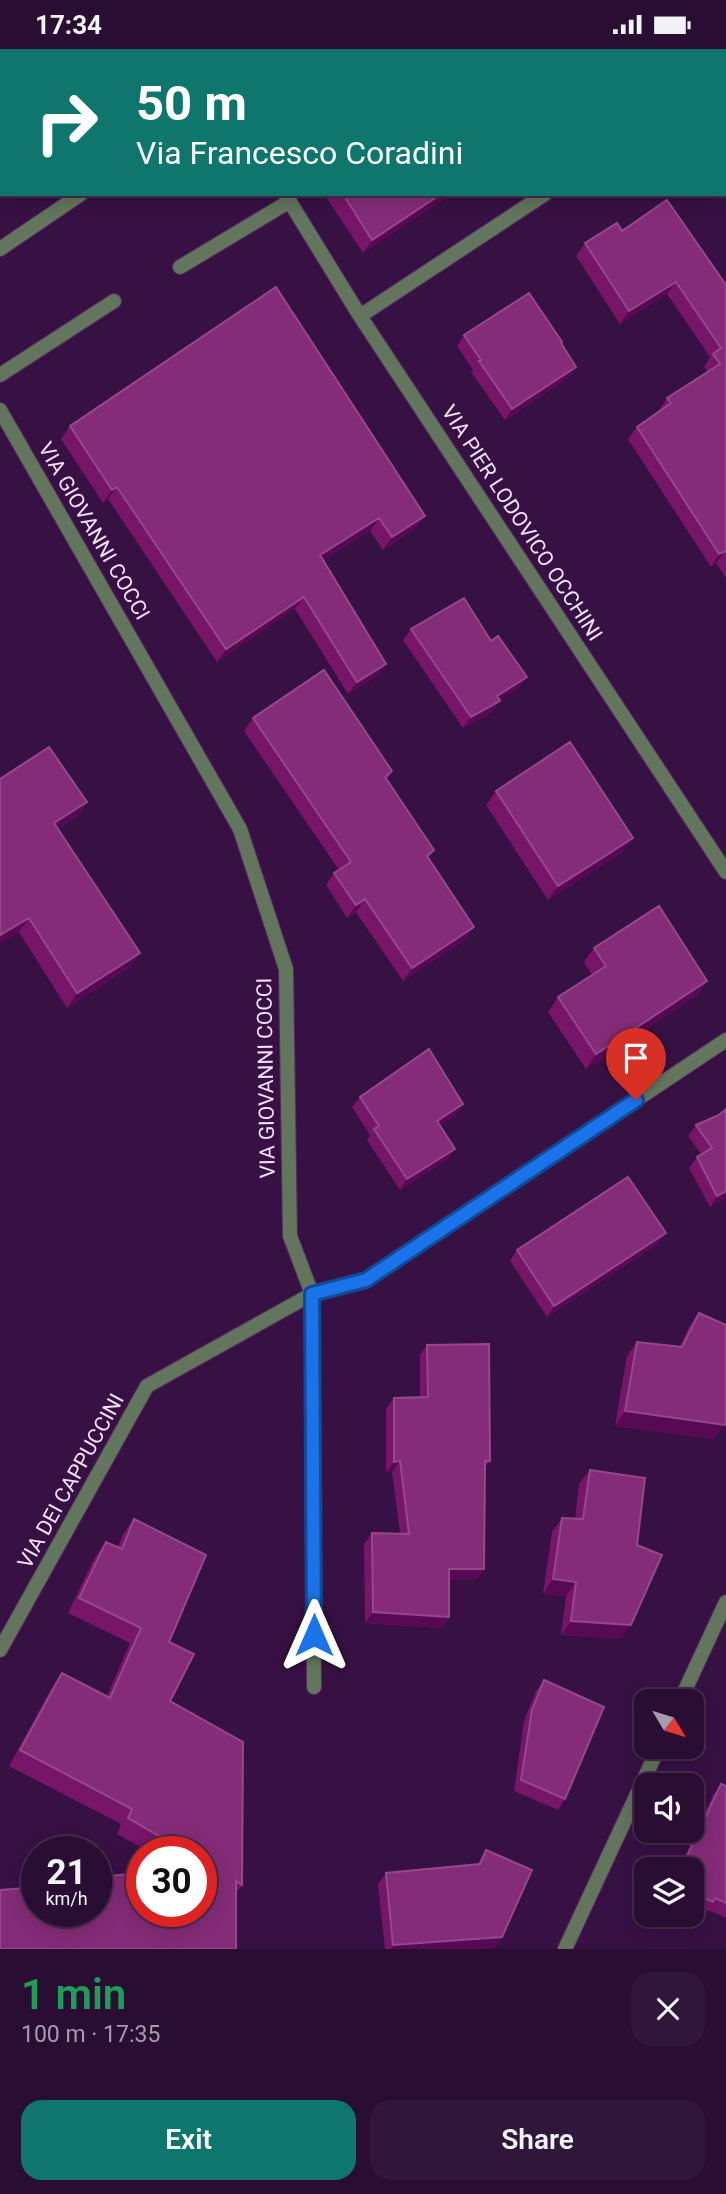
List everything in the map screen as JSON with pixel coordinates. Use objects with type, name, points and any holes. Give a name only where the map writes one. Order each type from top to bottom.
[{"type":"street","points":[[0,249],[78,196]]},
{"type":"street","points":[[360,316],[542,196]]},
{"type":"street","points":[[180,267],[287,198]]},
{"type":"street","name":"VIA PIER LODOVICO OCCHINI","points":[[287,198],[360,316],[726,872]]},
{"type":"street","points":[[0,375],[114,301]]},
{"type":"street","name":"VIA GIOVANNI COCCI","points":[[0,410],[240,829],[286,969],[290,1236],[312,1294],[314,1687]]},
{"type":"street","name":"VIA DEI CAPPUCCINI","points":[[0,1650],[147,1386],[312,1294],[366,1280],[726,1040]]},
{"type":"street","points":[[686,1689],[726,1602]]},
{"type":"street","points":[[565,1949],[653,1759]]},
{"type":"building","points":[[344,196],[438,196],[372,240]]},
{"type":"building","points":[[667,200],[726,285],[726,552],[719,554],[637,427],[671,403],[667,398],[720,364],[713,354],[721,348],[676,282],[629,311],[585,243],[617,223],[622,231]]},
{"type":"building","points":[[276,287],[425,516],[392,537],[379,518],[320,555],[386,664],[357,682],[304,597],[226,649],[117,487],[112,490],[70,426]]},
{"type":"building","points":[[529,293],[576,367],[512,409],[464,335]]},
{"type":"building","points":[[464,598],[491,641],[498,636],[527,677],[497,696],[500,701],[471,717],[411,629]]},
{"type":"building","points":[[324,670],[392,771],[385,777],[434,850],[427,856],[474,927],[412,968],[365,899],[356,905],[334,873],[351,862],[253,718]]},
{"type":"building","points":[[570,742],[633,838],[558,886],[496,791]]},
{"type":"building","points":[[49,747],[87,802],[54,823],[140,953],[77,993],[29,918],[0,935],[0,779]]},
{"type":"building","points":[[659,906],[707,981],[596,1054],[558,997],[606,966],[594,948]]},
{"type":"building","points":[[429,1049],[463,1104],[437,1121],[455,1149],[407,1179],[374,1129],[379,1126],[360,1097]]},
{"type":"building","points":[[726,1109],[726,1191],[717,1196],[697,1157],[712,1148],[696,1125]]},
{"type":"building","points":[[628,1177],[666,1233],[554,1306],[517,1250]]},
{"type":"building","points":[[699,1313],[726,1325],[725,1425],[625,1411],[637,1342],[682,1347]]},
{"type":"building","points":[[489,1344],[490,1461],[485,1461],[484,1569],[449,1569],[449,1617],[373,1612],[372,1533],[409,1534],[400,1461],[394,1462],[394,1398],[428,1397],[427,1345]]},
{"type":"building","points":[[590,1470],[645,1478],[637,1545],[662,1555],[631,1625],[571,1621],[576,1582],[553,1579],[562,1518],[583,1519]]},
{"type":"building","points":[[134,1519],[206,1555],[169,1642],[194,1654],[170,1701],[243,1742],[242,1885],[236,1881],[236,1949],[0,1949],[0,1890],[21,1888],[21,1927],[112,1927],[112,1876],[126,1874],[126,1927],[217,1927],[217,1836],[159,1836],[128,1818],[132,1809],[20,1750],[62,1673],[110,1698],[141,1628],[79,1598],[106,1542],[122,1549]]},
{"type":"building","points":[[544,1680],[604,1707],[565,1799],[521,1780],[532,1710]]},
{"type":"building","points":[[721,1784],[726,1786],[726,1903],[715,1898],[713,1902],[704,1898],[704,1857],[687,1857],[693,1843],[704,1843],[704,1820]]},
{"type":"building","points":[[486,1850],[532,1870],[502,1937],[393,1945],[386,1873],[480,1864]]},
{"type":"route","points":[[314,1635],[312,1294],[366,1280],[636,1100]]}]
